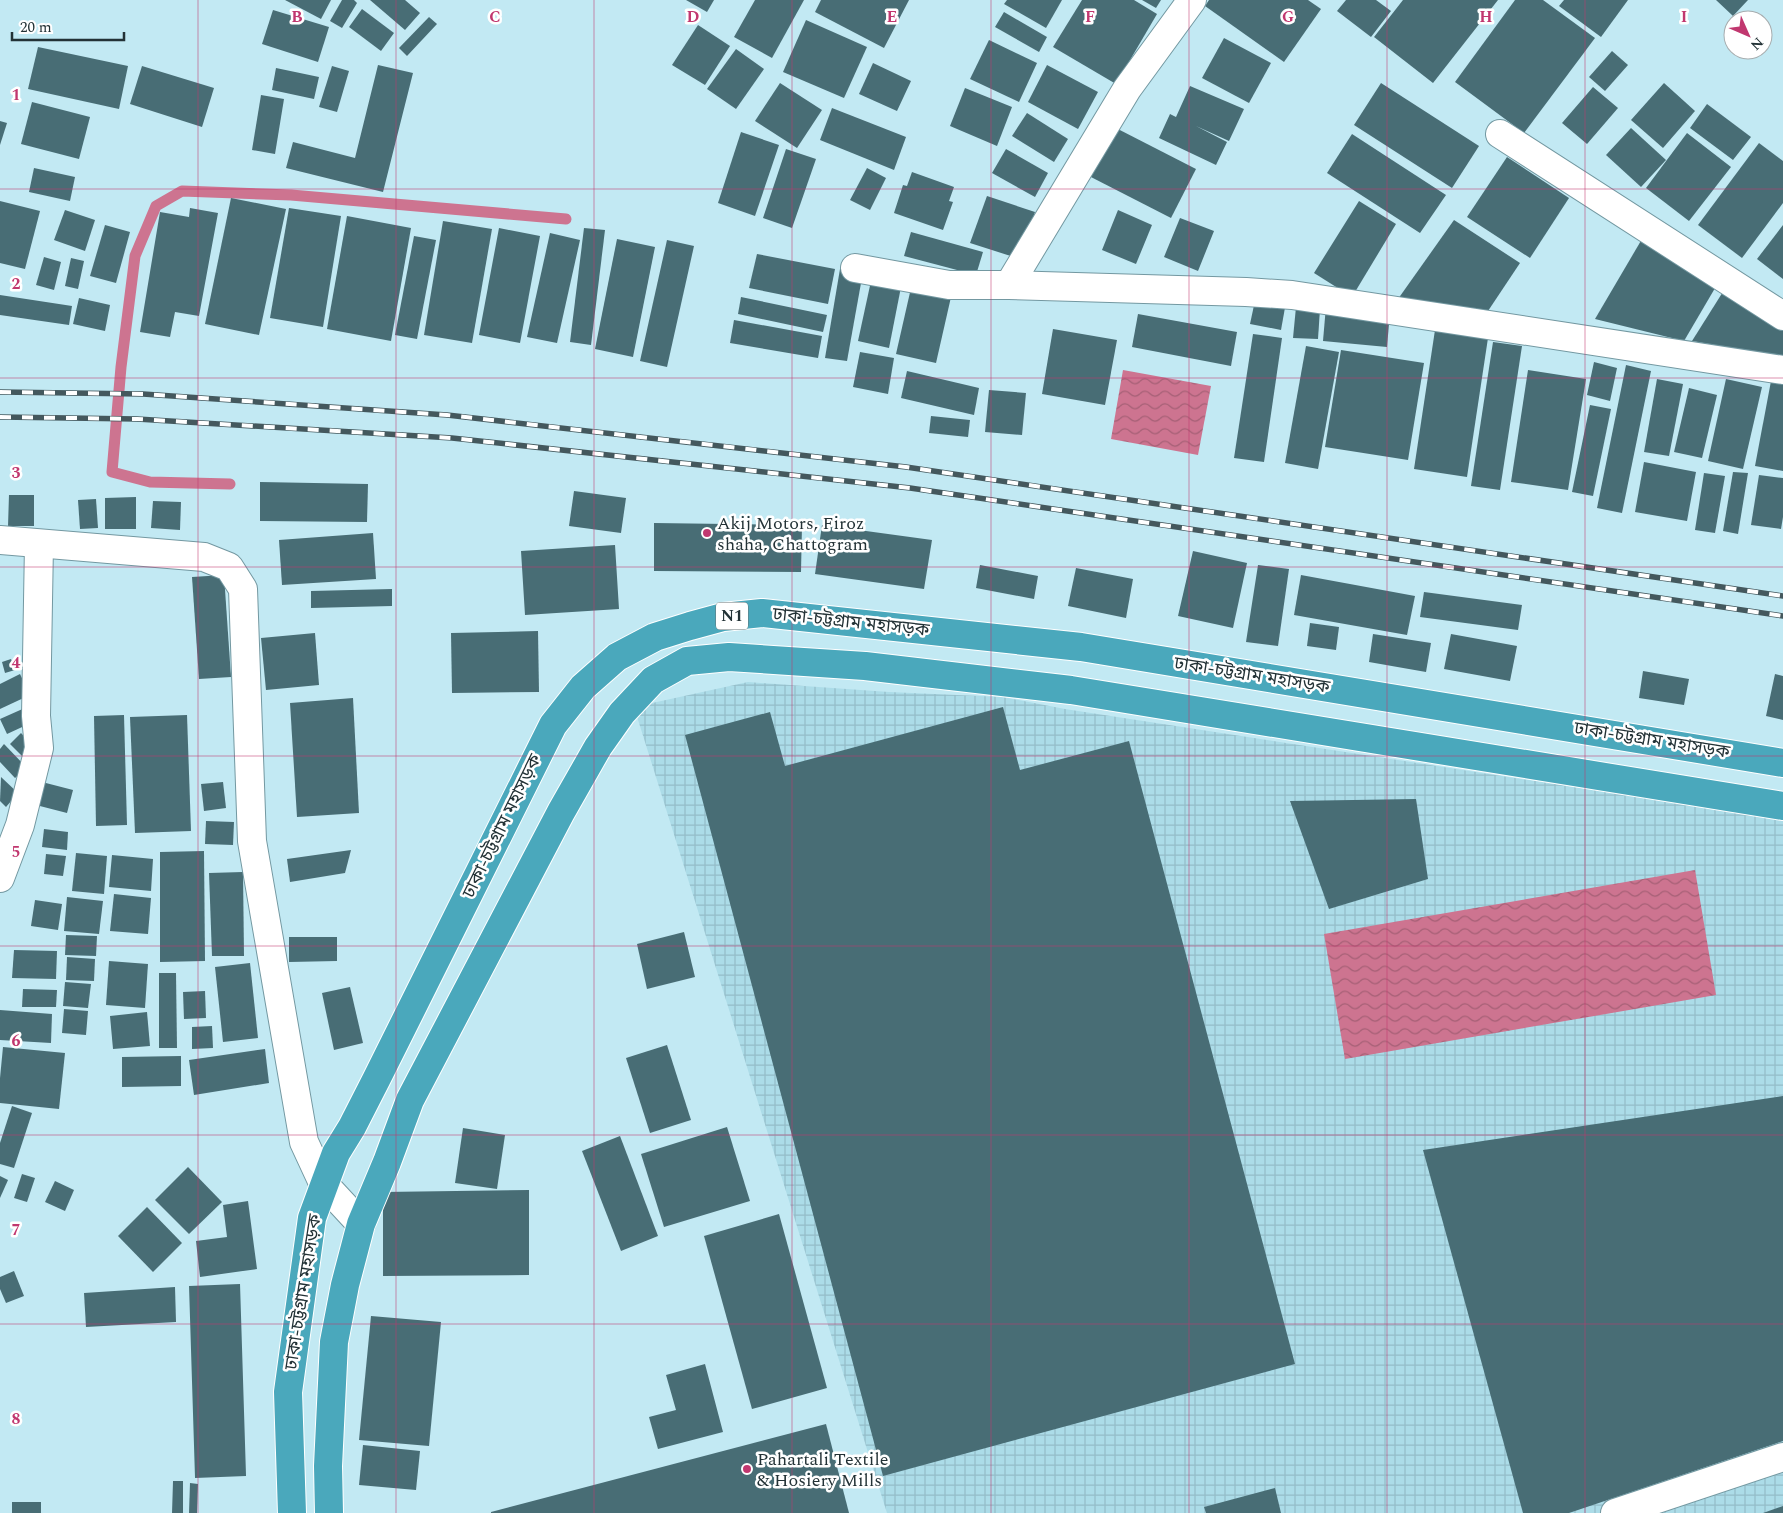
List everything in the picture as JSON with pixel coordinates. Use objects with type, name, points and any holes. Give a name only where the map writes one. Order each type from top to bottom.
[{"type":"highway","name":"ঢাকা-চট্টগ্রাম মহাসড়ক","points":[[292,1513],[288,1392],[312,1218],[323,1184],[336,1153],[352,1127],[377,1078],[553,725],[584,687],[616,657],[655,637],[722,617],[762,612],[1081,647],[1783,762]]},
{"type":"highway","points":[[329,1513],[328,1466],[334,1342],[361,1224],[388,1162],[410,1100],[561,812],[598,747],[622,713],[653,680],[688,661],[729,657],[865,666],[1072,690],[1783,806]]},
{"type":"street","points":[[1009,285],[1127,89],[1192,0]]},
{"type":"street","points":[[1500,134],[1783,316]]},
{"type":"street","points":[[855,268],[949,285],[1009,285],[1292,295],[1783,370]]},
{"type":"street","points":[[0,540],[204,557],[229,567],[243,589],[252,841],[304,1142],[323,1184],[361,1224]]},
{"type":"street","points":[[0,878],[20,825],[39,748],[36,716],[39,544]]},
{"type":"street","points":[[1615,1513],[1783,1457]]},
{"type":"shaded area","points":[[748,682],[889,692],[1003,697],[1065,709],[1783,819],[1783,1513],[887,1513],[634,707]]},
{"type":"water","points":[[1123,370],[1211,386],[1198,455],[1111,439]]},
{"type":"water","points":[[1695,870],[1716,995],[1345,1059],[1324,934]]},
{"type":"building","points":[[285,0],[331,0],[321,19]]},
{"type":"building","points":[[342,0],[354,0],[357,3],[342,28],[330,21]]},
{"type":"building","points":[[370,0],[405,0],[420,13],[405,30]]},
{"type":"building","points":[[686,0],[714,0],[707,12]]},
{"type":"building","points":[[755,0],[804,0],[772,58],[734,37]]},
{"type":"building","points":[[821,0],[909,0],[884,48],[815,12]]},
{"type":"building","points":[[1007,0],[1062,0],[1046,28],[1004,4]]},
{"type":"building","points":[[1082,0],[1134,0],[1157,14],[1116,84],[1053,47]]},
{"type":"building","points":[[1142,0],[1161,0],[1156,8]]},
{"type":"building","points":[[1209,0],[1308,0],[1321,9],[1284,62],[1205,6]]},
{"type":"building","points":[[1346,0],[1376,0],[1391,11],[1371,37],[1337,11]]},
{"type":"building","points":[[1403,0],[1498,0],[1433,83],[1374,37]]},
{"type":"building","points":[[1515,0],[1543,0],[1595,38],[1524,133],[1455,82]]},
{"type":"building","points":[[1564,0],[1628,0],[1601,37],[1559,6]]},
{"type":"building","points":[[1716,0],[1748,0],[1739,10],[1727,10]]},
{"type":"building","points":[[362,9],[394,33],[381,51],[349,27]]},
{"type":"building","points":[[273,10],[329,27],[318,62],[262,44]]},
{"type":"building","points":[[1004,12],[1047,37],[1039,52],[995,27]]},
{"type":"building","points":[[429,17],[437,24],[407,56],[399,48]]},
{"type":"building","points":[[806,20],[867,47],[844,98],[783,72]]},
{"type":"building","points":[[698,25],[730,46],[705,85],[672,65]]},
{"type":"building","points":[[1224,38],[1271,63],[1249,103],[1202,78]]},
{"type":"building","points":[[989,40],[1037,63],[1019,102],[970,79]]},
{"type":"building","points":[[38,47],[128,66],[119,109],[28,89]]},
{"type":"building","points":[[736,49],[764,69],[736,109],[707,89]]},
{"type":"building","points":[[1612,51],[1628,65],[1605,91],[1589,77]]},
{"type":"building","points":[[873,63],[911,81],[897,111],[859,94]]},
{"type":"building","points":[[378,65],[413,73],[383,192],[286,168],[293,142],[355,158]]},
{"type":"building","points":[[1047,65],[1098,92],[1078,129],[1028,102]]},
{"type":"building","points":[[142,66],[214,88],[202,127],[130,104]]},
{"type":"building","points":[[332,66],[349,71],[337,112],[319,107]]},
{"type":"building","points":[[276,68],[319,77],[314,99],[272,90]]},
{"type":"building","points":[[780,83],[822,110],[797,148],[755,121]]},
{"type":"building","points":[[1381,83],[1479,146],[1452,188],[1354,125]]},
{"type":"building","points":[[1664,83],[1695,111],[1663,148],[1631,120]]},
{"type":"building","points":[[1190,86],[1244,109],[1229,141],[1196,126],[1227,142],[1216,165],[1159,138],[1170,114],[1176,117]]},
{"type":"building","points":[[1593,87],[1618,108],[1587,144],[1562,123]]},
{"type":"building","points":[[965,88],[1012,107],[997,146],[950,126]]},
{"type":"building","points":[[261,95],[284,99],[275,154],[252,150]]},
{"type":"building","points":[[32,102],[90,117],[79,159],[21,144]]},
{"type":"building","points":[[1707,104],[1751,137],[1733,160],[1690,128]]},
{"type":"building","points":[[832,108],[906,137],[894,170],[820,140]]},
{"type":"building","points":[[1027,113],[1068,139],[1054,162],[1012,136]]},
{"type":"building","points":[[0,121],[7,123],[0,145]]},
{"type":"building","points":[[1112,126],[1196,169],[1171,218],[1087,175]]},
{"type":"building","points":[[1631,128],[1666,160],[1641,187],[1606,155]]},
{"type":"building","points":[[741,132],[779,145],[755,216],[718,203]]},
{"type":"building","points":[[1687,133],[1731,167],[1689,221],[1646,188]]},
{"type":"building","points":[[1352,134],[1446,195],[1420,233],[1327,173]]},
{"type":"building","points":[[1759,143],[1783,161],[1783,203],[1742,258],[1698,225]]},
{"type":"building","points":[[786,149],[816,159],[792,228],[763,218]]},
{"type":"building","points":[[1006,149],[1048,173],[1035,197],[992,173]]},
{"type":"building","points":[[1507,157],[1569,198],[1530,258],[1467,217]]},
{"type":"building","points":[[34,168],[75,177],[70,201],[29,192]]},
{"type":"building","points":[[867,168],[886,178],[870,210],[850,200]]},
{"type":"building","points":[[912,172],[954,187],[949,201],[953,202],[943,230],[894,213],[903,185],[907,186]]},
{"type":"building","points":[[987,196],[1035,212],[1020,259],[970,243]]},
{"type":"building","points":[[231,198],[286,209],[259,335],[205,324]]},
{"type":"building","points":[[0,201],[40,211],[25,269],[0,263]]},
{"type":"building","points":[[1359,201],[1396,224],[1352,297],[1314,273]]},
{"type":"building","points":[[190,208],[218,213],[199,316],[175,312],[170,337],[140,332],[160,212],[189,217]]},
{"type":"building","points":[[289,208],[341,216],[323,327],[270,318]]},
{"type":"building","points":[[65,210],[95,220],[85,251],[54,240]]},
{"type":"building","points":[[1118,210],[1152,225],[1136,264],[1102,250]]},
{"type":"building","points":[[347,216],[411,228],[391,341],[327,329]]},
{"type":"building","points":[[1180,218],[1214,231],[1198,271],[1164,257]]},
{"type":"building","points":[[1454,220],[1520,263],[1488,311],[1398,299]]},
{"type":"building","points":[[443,221],[492,229],[472,343],[424,335]]},
{"type":"building","points":[[105,225],[130,232],[116,283],[90,276]]},
{"type":"building","points":[[1783,225],[1783,279],[1757,259]]},
{"type":"building","points":[[499,228],[540,236],[520,343],[479,335]]},
{"type":"building","points":[[584,228],[605,230],[591,345],[570,342]]},
{"type":"building","points":[[911,232],[983,252],[976,275],[904,256]]},
{"type":"building","points":[[550,233],[580,240],[557,343],[527,337]]},
{"type":"building","points":[[414,236],[436,240],[417,339],[395,335]]},
{"type":"building","points":[[617,239],[655,247],[633,357],[595,349]]},
{"type":"building","points":[[1642,239],[1718,283],[1684,341],[1595,319]]},
{"type":"building","points":[[667,240],[694,246],[667,367],[640,361]]},
{"type":"building","points":[[757,254],[835,269],[828,304],[749,288]]},
{"type":"building","points":[[44,257],[61,262],[54,290],[36,285]]},
{"type":"building","points":[[71,258],[84,261],[78,289],[65,286]]},
{"type":"building","points":[[840,269],[863,272],[847,361],[825,358]]},
{"type":"building","points":[[871,281],[901,287],[889,348],[858,341]]},
{"type":"building","points":[[1726,287],[1783,322],[1783,357],[1692,341]]},
{"type":"building","points":[[911,288],[951,297],[936,363],[896,354]]},
{"type":"building","points":[[0,295],[72,306],[69,325],[0,315]]},
{"type":"building","points":[[1256,296],[1286,302],[1281,330],[1250,324]]},
{"type":"building","points":[[741,297],[827,315],[823,332],[738,314]]},
{"type":"building","points":[[79,298],[110,305],[105,331],[73,324]]},
{"type":"building","points":[[1326,306],[1390,312],[1387,347],[1323,341]]},
{"type":"building","points":[[1296,307],[1320,309],[1318,339],[1293,338]]},
{"type":"building","points":[[1138,314],[1237,332],[1231,366],[1132,347]]},
{"type":"building","points":[[734,320],[822,336],[818,358],[730,343]]},
{"type":"building","points":[[1053,329],[1117,340],[1105,405],[1042,394]]},
{"type":"building","points":[[1435,330],[1488,338],[1467,477],[1414,469]]},
{"type":"building","points":[[1253,334],[1282,338],[1264,462],[1234,458]]},
{"type":"building","points":[[1493,342],[1522,346],[1500,490],[1471,486]]},
{"type":"building","points":[[1306,346],[1339,352],[1318,469],[1285,463]]},
{"type":"building","points":[[1341,350],[1424,363],[1408,460],[1325,447]]},
{"type":"building","points":[[860,352],[894,358],[888,394],[853,387]]},
{"type":"building","points":[[1594,362],[1617,368],[1610,401],[1587,395]]},
{"type":"building","points":[[1626,365],[1651,371],[1622,513],[1597,508]]},
{"type":"building","points":[[1528,370],[1586,379],[1568,490],[1511,482]]},
{"type":"building","points":[[907,371],[979,388],[974,415],[901,398]]},
{"type":"building","points":[[1657,379],[1683,384],[1669,456],[1644,452]]},
{"type":"building","points":[[1726,379],[1762,387],[1743,469],[1708,461]]},
{"type":"building","points":[[1771,381],[1783,383],[1783,471],[1755,466]]},
{"type":"building","points":[[1689,388],[1717,395],[1702,458],[1674,452]]},
{"type":"building","points":[[989,390],[1026,393],[1022,435],[985,432]]},
{"type":"building","points":[[1590,405],[1611,409],[1593,496],[1572,492]]},
{"type":"building","points":[[931,416],[970,420],[968,437],[929,433]]},
{"type":"building","points":[[1644,462],[1696,472],[1687,521],[1635,512]]},
{"type":"building","points":[[1733,472],[1748,473],[1738,534],[1723,531]]},
{"type":"building","points":[[1704,473],[1725,476],[1715,533],[1695,530]]},
{"type":"building","points":[[1759,475],[1783,478],[1783,517],[1781,529],[1751,525]]},
{"type":"building","points":[[260,482],[368,484],[367,522],[260,521]]},
{"type":"building","points":[[574,491],[626,498],[621,533],[569,526]]},
{"type":"building","points":[[9,495],[34,495],[34,526],[8,526]]},
{"type":"building","points":[[136,497],[136,529],[105,529],[105,498]]},
{"type":"building","points":[[96,499],[98,528],[80,529],[78,500]]},
{"type":"building","points":[[153,501],[181,502],[180,530],[151,528]]},
{"type":"building","points":[[654,523],[802,525],[801,572],[654,571]]},
{"type":"building","points":[[822,525],[932,540],[924,589],[815,574]]},
{"type":"building","points":[[373,533],[376,579],[282,585],[279,540]]},
{"type":"building","points":[[615,545],[619,609],[525,615],[521,551]]},
{"type":"building","points":[[1193,551],[1247,563],[1233,628],[1178,616]]},
{"type":"building","points":[[980,565],[1038,576],[1034,599],[976,588]]},
{"type":"building","points":[[1258,565],[1289,569],[1278,646],[1246,642]]},
{"type":"building","points":[[1076,568],[1133,579],[1126,618],[1068,606]]},
{"type":"building","points":[[224,575],[231,677],[199,679],[192,577]]},
{"type":"building","points":[[1301,575],[1415,596],[1407,635],[1294,615]]},
{"type":"building","points":[[392,589],[392,606],[311,608],[311,591]]},
{"type":"building","points":[[1424,592],[1522,605],[1518,630],[1420,617]]},
{"type":"building","points":[[1310,623],[1339,627],[1336,650],[1307,646]]},
{"type":"building","points":[[538,631],[539,692],[452,693],[451,633]]},
{"type":"building","points":[[315,633],[319,685],[266,690],[261,638]]},
{"type":"building","points":[[1373,634],[1431,643],[1426,672],[1369,662]]},
{"type":"building","points":[[1451,634],[1517,646],[1510,681],[1444,669]]},
{"type":"building","points":[[11,659],[15,670],[5,673],[2,662]]},
{"type":"building","points":[[1643,671],[1689,679],[1684,705],[1639,698]]},
{"type":"building","points":[[20,674],[30,695],[0,709],[0,684]]},
{"type":"building","points":[[1775,674],[1783,676],[1783,720],[1766,716]]},
{"type":"building","points":[[353,698],[359,813],[297,817],[290,703]]},
{"type":"building","points":[[27,707],[33,722],[7,734],[0,719]]},
{"type":"building","points":[[1003,707],[1020,770],[1129,741],[1295,1364],[883,1476],[685,735],[770,712],[785,766]]},
{"type":"building","points":[[124,715],[127,825],[96,826],[94,716]]},
{"type":"building","points":[[187,715],[191,831],[135,833],[130,717]]},
{"type":"building","points":[[21,733],[37,750],[27,761],[10,744]]},
{"type":"building","points":[[4,744],[27,768],[15,778],[0,762],[0,749]]},
{"type":"building","points":[[1,777],[18,793],[6,807],[0,801]]},
{"type":"building","points":[[42,782],[73,790],[67,813],[36,805]]},
{"type":"building","points":[[223,782],[226,808],[204,811],[201,784]]},
{"type":"building","points":[[1416,799],[1428,879],[1329,909],[1290,801]]},
{"type":"building","points":[[206,821],[234,822],[233,845],[205,844]]},
{"type":"building","points":[[44,829],[68,832],[67,850],[42,847]]},
{"type":"building","points":[[351,850],[345,873],[290,882],[287,859]]},
{"type":"building","points":[[204,851],[205,961],[160,962],[160,852]]},
{"type":"building","points":[[76,853],[107,856],[104,894],[72,891]]},
{"type":"building","points":[[46,854],[66,856],[63,876],[44,874]]},
{"type":"building","points":[[112,855],[153,859],[151,891],[109,887]]},
{"type":"building","points":[[243,872],[244,956],[212,956],[209,873]]},
{"type":"building","points":[[114,894],[151,898],[148,934],[110,931]]},
{"type":"building","points":[[67,897],[103,901],[99,934],[64,931]]},
{"type":"building","points":[[35,900],[62,904],[58,930],[31,926]]},
{"type":"building","points":[[684,932],[695,977],[647,989],[637,944]]},
{"type":"building","points":[[66,935],[97,936],[96,956],[65,955]]},
{"type":"building","points":[[289,937],[337,937],[337,961],[289,962]]},
{"type":"building","points":[[14,950],[57,951],[56,979],[12,978]]},
{"type":"building","points":[[67,957],[95,959],[94,981],[66,980]]},
{"type":"building","points":[[109,961],[148,964],[145,1008],[106,1005]]},
{"type":"building","points":[[250,963],[258,1038],[223,1042],[215,967]]},
{"type":"building","points":[[159,973],[176,973],[177,1048],[159,1048]]},
{"type":"building","points":[[65,982],[91,984],[88,1008],[63,1006]]},
{"type":"building","points":[[350,987],[363,1043],[334,1050],[322,993]]},
{"type":"building","points":[[23,989],[57,990],[56,1007],[22,1007]]},
{"type":"building","points":[[205,991],[206,1018],[184,1019],[183,992]]},
{"type":"building","points":[[64,1009],[88,1011],[86,1035],[62,1033]]},
{"type":"building","points":[[0,1010],[52,1014],[51,1043],[0,1040]]},
{"type":"building","points":[[147,1012],[150,1046],[113,1049],[110,1016]]},
{"type":"building","points":[[212,1026],[213,1048],[192,1049],[192,1027]]},
{"type":"building","points":[[667,1045],[691,1120],[650,1133],[626,1058]]},
{"type":"building","points":[[3,1047],[65,1053],[59,1109],[0,1103]]},
{"type":"building","points":[[265,1049],[269,1083],[194,1095],[189,1060]]},
{"type":"building","points":[[181,1056],[181,1086],[122,1087],[122,1057]]},
{"type":"building","points":[[1783,1096],[1783,1441],[1569,1513],[1523,1513],[1423,1150]]},
{"type":"building","points":[[12,1106],[32,1113],[14,1168],[0,1164],[0,1143]]},
{"type":"building","points":[[727,1127],[750,1201],[664,1227],[641,1154]]},
{"type":"building","points":[[463,1128],[505,1135],[497,1189],[455,1183]]},
{"type":"building","points":[[620,1136],[658,1236],[621,1251],[582,1151]]},
{"type":"building","points":[[188,1167],[222,1202],[189,1234],[155,1200]]},
{"type":"building","points":[[22,1174],[35,1178],[27,1202],[14,1198]]},
{"type":"building","points":[[0,1176],[8,1180],[0,1198]]},
{"type":"building","points":[[55,1181],[74,1190],[65,1211],[45,1202]]},
{"type":"building","points":[[529,1190],[529,1275],[383,1276],[383,1192]]},
{"type":"building","points":[[248,1201],[257,1269],[200,1277],[196,1241],[227,1237],[223,1205]]},
{"type":"building","points":[[147,1207],[182,1243],[153,1272],[118,1236]]},
{"type":"building","points":[[779,1214],[827,1388],[752,1409],[704,1236]]},
{"type":"building","points":[[14,1271],[24,1296],[6,1303],[0,1289],[0,1277]]},
{"type":"building","points":[[240,1284],[246,1476],[195,1478],[189,1286]]},
{"type":"building","points":[[175,1287],[176,1322],[86,1327],[84,1293]]},
{"type":"building","points":[[371,1316],[441,1322],[429,1446],[359,1440]]},
{"type":"building","points":[[705,1364],[723,1432],[658,1449],[649,1417],[676,1410],[666,1375]]},
{"type":"building","name":"Pahartali Textile & Hosiery Mills","points":[[826,1424],[849,1513],[491,1513],[491,1512]]},
{"type":"building","points":[[363,1445],[420,1451],[416,1490],[359,1485]]},
{"type":"building","points":[[173,1481],[183,1481],[183,1513],[172,1513]]},
{"type":"building","points":[[190,1483],[198,1484],[197,1513],[189,1513]]},
{"type":"building","points":[[1275,1488],[1281,1513],[1206,1513],[1204,1507]]},
{"type":"building","points":[[12,1502],[41,1502],[41,1513],[12,1513]]},
{"type":"building","points":[[1783,1506],[1783,1513],[1763,1513]]},
{"type":"waterway","points":[[230,484],[150,482],[112,472],[121,367],[135,256],[156,206],[182,191],[291,195],[566,219]]},
{"type":"railway","points":[[0,392],[143,394],[447,415],[906,467],[1783,596]]},
{"type":"railway","points":[[0,417],[137,419],[452,438],[910,488],[1783,616]]},
{"type":"place","name":"Akij Motors, Firoz shaha, Chattogram","points":[[707,533]]},
{"type":"place","name":"Pahartali Textile & Hosiery Mills","points":[[747,1469]]}]
